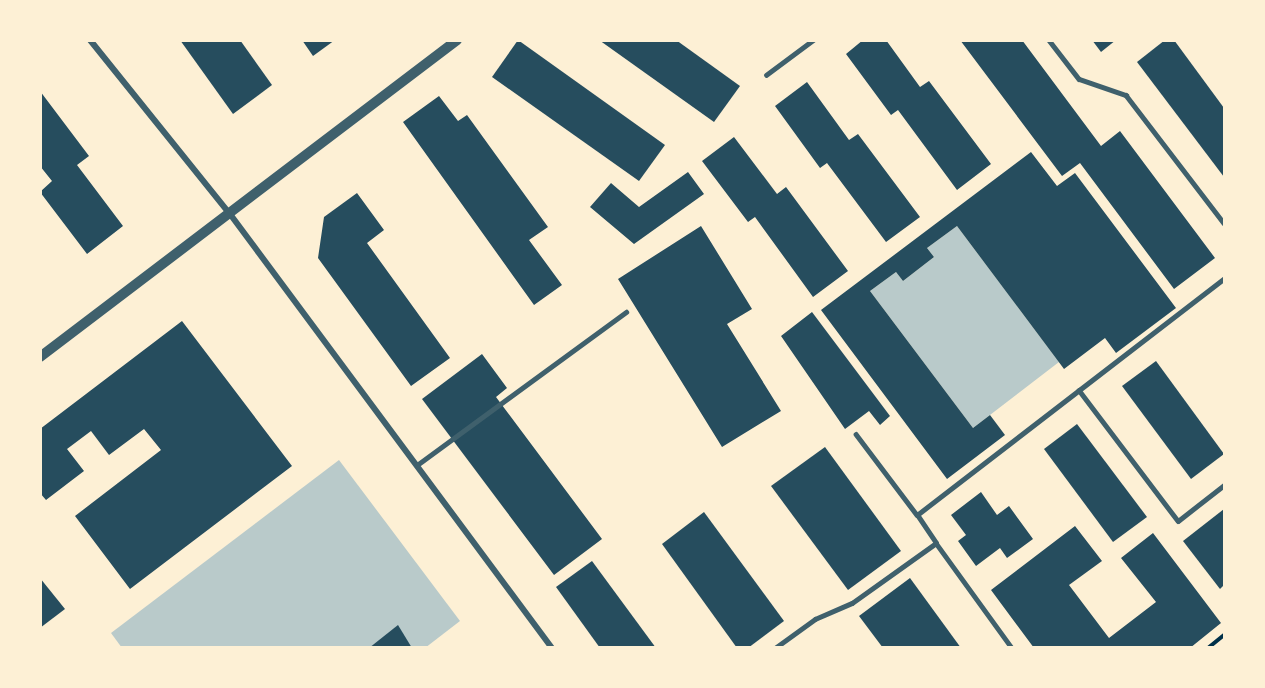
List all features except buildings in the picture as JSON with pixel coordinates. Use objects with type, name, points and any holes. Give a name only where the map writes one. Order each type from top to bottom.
[{"type":"street","points":[[90,40],[230,214],[552,648]]},
{"type":"street","points":[[40,357],[458,40]]},
{"type":"lane","points":[[766,75],[813,40]]},
{"type":"lane","points":[[1049,40],[1079,79],[1126,94],[1224,223]]},
{"type":"lane","points":[[917,515],[1224,279]]},
{"type":"lane","points":[[417,465],[626,312]]},
{"type":"lane","points":[[1079,390],[1178,521],[1224,485]]},
{"type":"lane","points":[[856,434],[1012,648]]},
{"type":"lane","points":[[775,648],[815,619],[852,603],[936,543]]},
{"type":"path","points":[[1208,648],[1224,635]]},
{"type":"shaded area","points":[[957,226],[1059,362],[973,428],[870,291],[896,272],[903,281],[934,257],[927,248]]},
{"type":"shaded area","points":[[339,460],[460,621],[425,648],[122,648],[111,633]]}]
